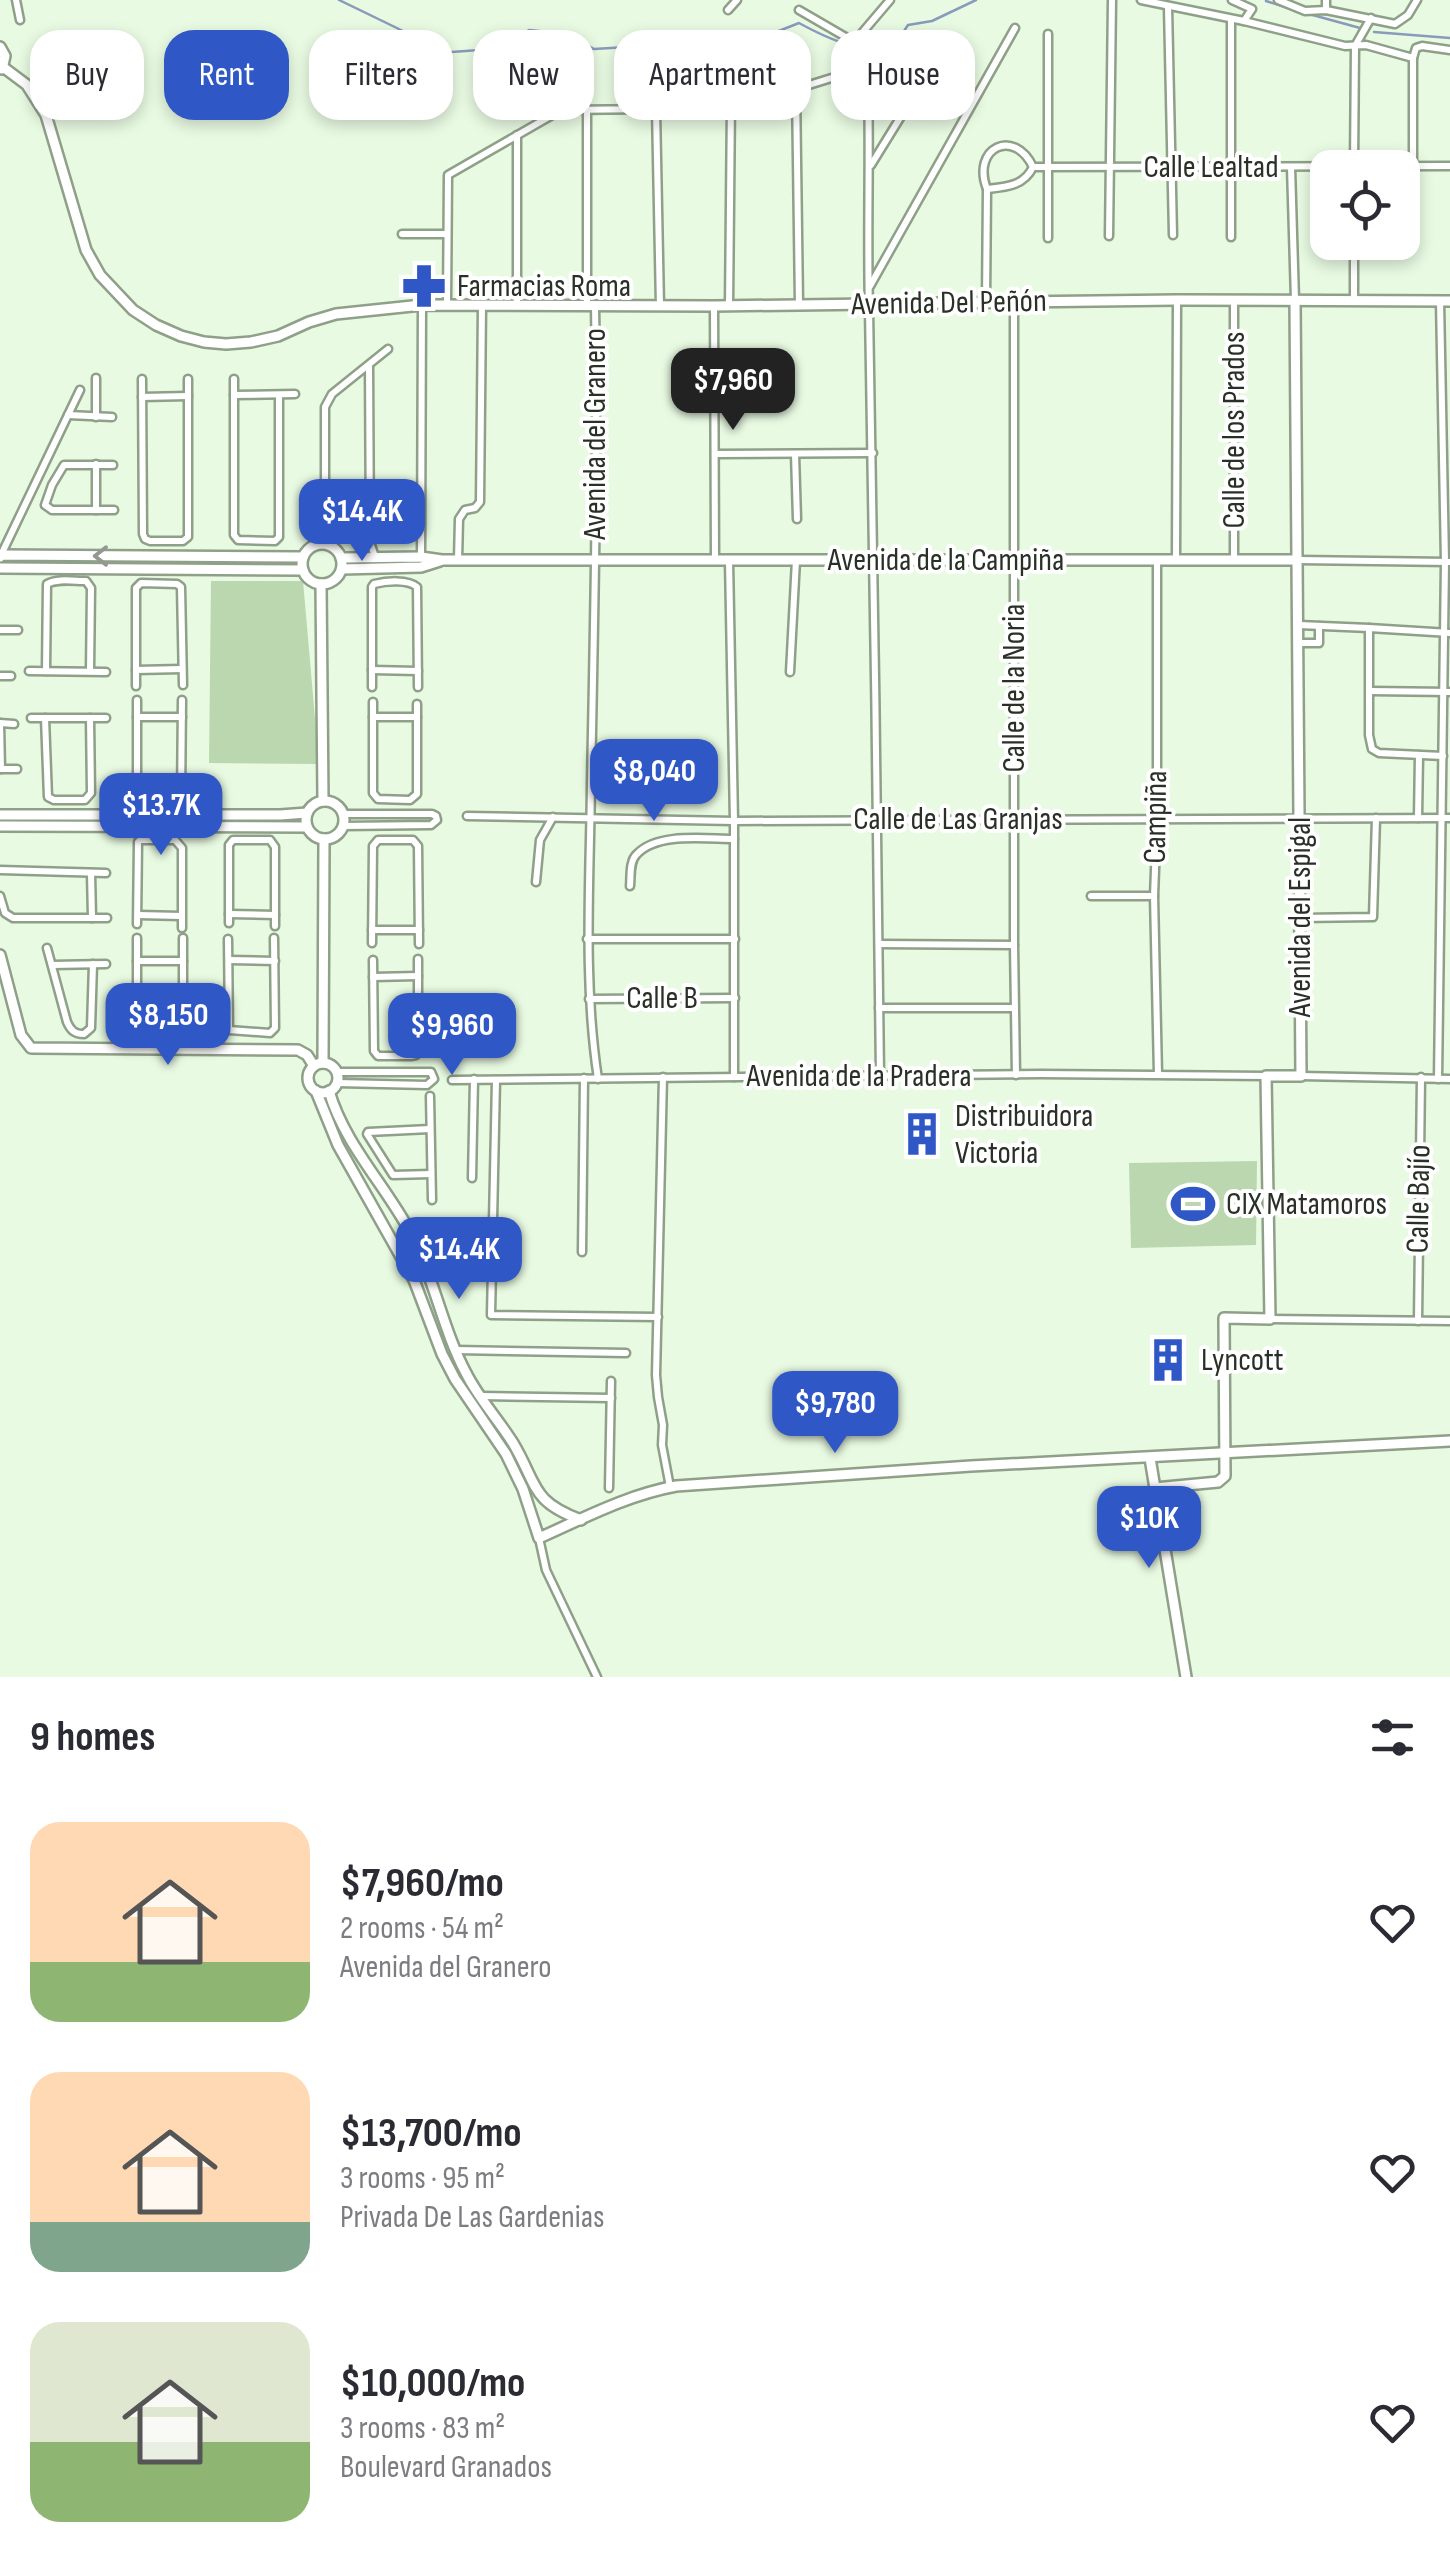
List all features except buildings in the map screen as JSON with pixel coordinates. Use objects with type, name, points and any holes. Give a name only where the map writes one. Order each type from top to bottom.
[{"type":"street","points":[[16,0],[20,20]]},
{"type":"street","points":[[728,10],[737,0]]},
{"type":"street","points":[[799,10],[856,40],[890,0]]},
{"type":"street","points":[[1110,236],[1112,0]]},
{"type":"street","points":[[1140,0],[1413,58]]},
{"type":"street","points":[[1232,0],[1252,9],[1244,21]]},
{"type":"street","points":[[1278,0],[1305,11],[1326,10],[1369,22],[1396,24],[1417,0]]},
{"type":"street","points":[[1326,0],[1326,10]]},
{"type":"street","points":[[1168,6],[1172,235]]},
{"type":"street","points":[[1230,20],[1231,237]]},
{"type":"street","points":[[1354,150],[1356,46],[1369,22]]},
{"type":"street","points":[[869,287],[1015,28]]},
{"type":"street","points":[[1048,34],[1048,238]]},
{"type":"street","points":[[0,47],[4,56],[1,69]]},
{"type":"street","points":[[1413,150],[1416,48],[1450,50]]},
{"type":"street","name":"Avenida Del Peñón","points":[[1,69],[27,85],[46,115],[86,250],[100,275],[134,310],[156,325],[204,342],[251,342],[336,314],[422,304],[798,306],[1177,300],[1445,301]]},
{"type":"street","points":[[447,305],[448,174],[543,120]]},
{"type":"street","name":"Avenida del Granero","points":[[588,120],[597,431],[587,939],[598,1078]]},
{"type":"street","points":[[656,120],[660,306]]},
{"type":"street","points":[[729,306],[731,120]]},
{"type":"street","points":[[796,120],[798,306]]},
{"type":"street","points":[[869,120],[880,1076]]},
{"type":"street","points":[[870,166],[899,120]]},
{"type":"street","points":[[516,305],[517,134]]},
{"type":"street","points":[[986,189],[1028,177],[1033,167],[1029,158],[1017,148],[1002,145],[988,152],[983,169],[986,302]]},
{"type":"street","name":"Calle Lealtad","points":[[1420,167],[1450,166]]},
{"type":"street","name":"Calle Lealtad","points":[[1033,167],[1310,167]]},
{"type":"street","points":[[1290,167],[1296,300]]},
{"type":"street","points":[[402,234],[447,234]]},
{"type":"street","points":[[1354,260],[1354,300]]},
{"type":"street","points":[[1176,560],[1177,300]]},
{"type":"street","name":"Calle de los Prados","points":[[1234,300],[1234,559]]},
{"type":"street","name":"Avenida del Espigal","points":[[1296,300],[1301,1076]]},
{"type":"street","points":[[1438,1079],[1448,633],[1445,301]]},
{"type":"street","name":"Calle de la Noria","points":[[1014,302],[1016,1075]]},
{"type":"street","points":[[421,557],[422,304]]},
{"type":"street","points":[[458,560],[458,519],[480,502],[482,306]]},
{"type":"street","points":[[714,306],[715,561]]},
{"type":"street","points":[[370,525],[331,526],[326,519],[325,407],[332,394],[388,349]]},
{"type":"street","points":[[368,366],[370,557]]},
{"type":"street","points":[[715,376],[787,375]]},
{"type":"street","points":[[96,378],[96,417]]},
{"type":"street","points":[[234,379],[234,535],[238,540],[275,541],[279,537],[279,394]]},
{"type":"street","points":[[142,380],[143,534],[150,541],[183,542],[188,537],[188,380]]},
{"type":"street","points":[[80,390],[0,556],[304,558]]},
{"type":"street","points":[[234,395],[295,394]]},
{"type":"street","points":[[142,397],[188,396]]},
{"type":"street","points":[[68,414],[112,418]]},
{"type":"street","points":[[715,454],[873,454]]},
{"type":"street","points":[[796,454],[797,518]]},
{"type":"street","points":[[96,464],[96,510]]},
{"type":"street","points":[[113,465],[64,466],[45,502],[46,508],[114,510]]},
{"type":"street","points":[[38,476],[52,485]]},
{"type":"street","points":[[164,541],[164,556]]},
{"type":"street","points":[[256,542],[257,557]]},
{"type":"street","points":[[323,544],[336,550],[341,564],[334,580],[320,584],[303,570],[309,549],[323,544]]},
{"type":"street","points":[[208,557],[208,569]]},
{"type":"street","name":"Avenida de la Campiña","points":[[341,564],[370,557],[386,573]]},
{"type":"street","name":"Avenida de la Campiña","points":[[341,564],[386,573],[421,557],[595,562],[1448,562]]},
{"type":"street","name":"Avenida de la Campiña","points":[[407,562],[421,567],[442,560]]},
{"type":"street","points":[[790,672],[796,560]]},
{"type":"street","name":"Campiña","points":[[1158,560],[1154,896],[1158,1074]]},
{"type":"street","points":[[729,561],[734,1076]]},
{"type":"street","points":[[0,568],[303,570]]},
{"type":"street","points":[[68,568],[69,581]]},
{"type":"street","points":[[159,584],[161,569]]},
{"type":"street","points":[[372,687],[372,587],[386,573],[417,587],[418,687]]},
{"type":"street","points":[[46,671],[47,584],[69,581],[86,582],[92,588],[90,671]]},
{"type":"street","points":[[136,686],[136,588],[141,583],[177,584],[182,592],[183,685]]},
{"type":"street","points":[[320,584],[323,800]]},
{"type":"street","points":[[1299,625],[1448,633]]},
{"type":"street","points":[[1299,643],[1319,643],[1319,626]]},
{"type":"street","points":[[1370,628],[1372,749],[1379,754],[1443,756]]},
{"type":"street","points":[[0,630],[18,630]]},
{"type":"street","points":[[136,670],[182,670]]},
{"type":"street","points":[[372,670],[418,671]]},
{"type":"street","points":[[30,671],[106,672]]},
{"type":"street","points":[[0,676],[11,676]]},
{"type":"street","points":[[1370,691],[1447,692]]},
{"type":"street","points":[[137,700],[133,800],[186,801],[182,700]]},
{"type":"street","points":[[373,702],[373,793],[378,799],[397,800],[410,800],[417,794],[417,704]]},
{"type":"street","points":[[137,717],[182,718]]},
{"type":"street","points":[[373,717],[417,718]]},
{"type":"street","points":[[31,718],[106,718]]},
{"type":"street","points":[[45,718],[46,791],[54,800],[86,800],[92,793],[90,718]]},
{"type":"street","points":[[14,724],[0,723],[0,769],[16,769]]},
{"type":"street","points":[[1418,755],[1418,818]]},
{"type":"street","points":[[68,800],[68,815]]},
{"type":"street","points":[[159,840],[160,800]]},
{"type":"street","points":[[323,800],[336,804],[343,814],[343,826],[336,836],[324,839],[312,834],[307,813],[323,800]]},
{"type":"street","points":[[396,814],[397,800]]},
{"type":"street","points":[[0,826],[307,813]]},
{"type":"street","points":[[343,814],[434,814],[437,820],[431,825],[343,826]]},
{"type":"street","points":[[0,815],[308,826]]},
{"type":"street","name":"Calle de Las Granjas","points":[[467,816],[734,820],[1446,818]]},
{"type":"street","points":[[536,882],[540,840],[553,818]]},
{"type":"street","points":[[1301,918],[1373,917],[1376,818]]},
{"type":"street","points":[[397,825],[398,840]]},
{"type":"street","points":[[252,826],[252,840]]},
{"type":"street","points":[[324,839],[318,1064],[308,1077],[310,1085],[420,1292],[450,1368],[468,1399],[514,1446],[542,1500],[581,1520]]},
{"type":"street","points":[[630,886],[636,854],[665,839],[734,839]]},
{"type":"street","points":[[138,924],[136,846],[140,840],[175,840],[182,848],[182,928]]},
{"type":"street","points":[[275,914],[229,919],[228,844],[233,840],[270,840],[275,847],[275,914],[275,926]]},
{"type":"street","points":[[372,943],[372,846],[378,840],[413,840],[418,846],[419,944]]},
{"type":"street","points":[[0,870],[106,872]]},
{"type":"street","points":[[92,872],[92,918]]},
{"type":"street","points":[[0,896],[8,917],[107,918]]},
{"type":"street","points":[[1091,896],[1154,896]]},
{"type":"street","points":[[138,915],[182,916]]},
{"type":"street","points":[[372,930],[419,930]]},
{"type":"street","points":[[137,938],[137,1026],[141,1031],[158,1032],[183,1030],[183,938]]},
{"type":"street","points":[[228,939],[228,1029],[270,1033],[274,1030],[274,938]]},
{"type":"street","points":[[587,939],[735,939]]},
{"type":"street","points":[[879,944],[1014,946]]},
{"type":"street","points":[[47,948],[68,1022],[77,1034],[77,1050]]},
{"type":"street","points":[[0,956],[25,1042],[31,1048],[300,1050],[318,1064],[331,1066],[334,1106],[413,1238],[455,1350],[523,1489],[546,1570],[598,1677]]},
{"type":"street","points":[[373,960],[374,1050],[378,1056],[415,1056],[418,959]]},
{"type":"street","points":[[138,961],[183,960]]},
{"type":"street","points":[[229,960],[275,961]]},
{"type":"street","points":[[52,964],[106,964]]},
{"type":"street","points":[[77,1034],[91,1028],[92,964]]},
{"type":"street","points":[[373,976],[418,976]]},
{"type":"street","name":"Calle B","points":[[589,999],[735,998]]},
{"type":"street","points":[[879,1008],[1014,1008]]},
{"type":"street","points":[[158,1032],[158,1049]]},
{"type":"street","points":[[249,1049],[250,1033]]},
{"type":"street","points":[[396,1056],[396,1072]]},
{"type":"street","points":[[316,1091],[334,1082],[396,1072],[431,1072],[434,1080],[427,1085],[334,1082]]},
{"type":"street","points":[[1270,1318],[1266,1076],[1450,1079]]},
{"type":"street","name":"Avenida de la Pradera","points":[[452,1080],[1266,1076]]},
{"type":"street","points":[[663,1077],[658,1397],[670,1487]]},
{"type":"street","name":"Calle Bajío","points":[[1418,1320],[1421,1077]]},
{"type":"street","points":[[582,1252],[584,1078]]},
{"type":"street","points":[[496,1079],[491,1315],[658,1317]]},
{"type":"street","points":[[472,1178],[474,1080]]},
{"type":"street","points":[[430,1096],[432,1200]]},
{"type":"street","points":[[430,1129],[368,1132],[367,1137],[396,1176],[432,1174]]},
{"type":"street","points":[[366,1163],[379,1155]]},
{"type":"street","points":[[394,1241],[395,1231],[407,1227]]},
{"type":"street","points":[[394,1241],[406,1244],[413,1238]]},
{"type":"street","points":[[1155,1488],[1222,1480],[1226,1472],[1224,1318],[1450,1321]]},
{"type":"street","points":[[455,1350],[626,1353]]},
{"type":"street","points":[[609,1488],[611,1381]]},
{"type":"street","points":[[480,1396],[611,1398]]},
{"type":"street","points":[[539,1538],[613,1504],[670,1487],[971,1466],[1450,1442]]},
{"type":"street","points":[[1150,1458],[1186,1677]]},
{"type":"green space","points":[[211,581],[303,581],[319,764],[209,763]]},
{"type":"green space","name":"CIX Matamoros","points":[[1257,1161],[1256,1245],[1131,1248],[1129,1163]]},
{"type":"waterway","points":[[339,0],[438,53],[493,49],[529,30],[559,33],[594,49],[678,44],[726,52],[799,23],[846,44],[882,46],[896,43],[908,25],[932,21],[976,0]]},
{"type":"waterway","points":[[1266,1],[1291,9]]},
{"type":"waterway","points":[[1309,14],[1360,28]]},
{"type":"waterway","points":[[1374,32],[1450,38]]},
{"type":"place","name":"Farmacias Roma","points":[[424,286]]},
{"type":"place","name":"Distribuidora Victoria","points":[[922,1134]]},
{"type":"place","name":"CIX Matamoros","points":[[1193,1204]]},
{"type":"place","name":"Lyncott","points":[[1168,1360]]}]
